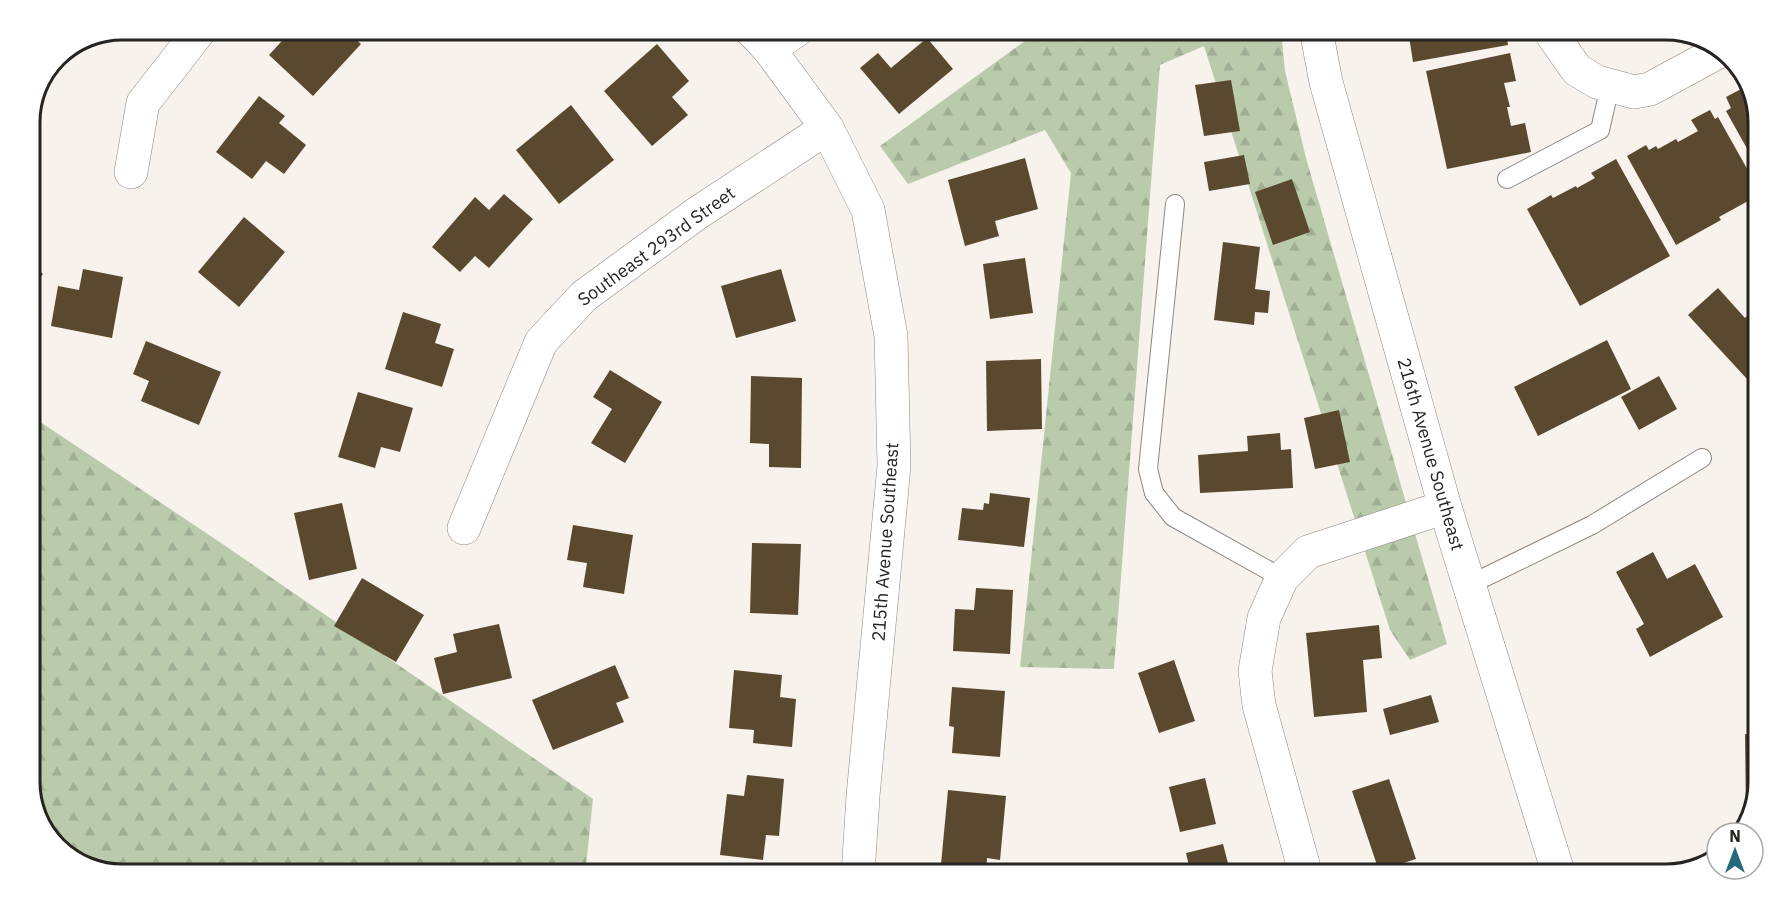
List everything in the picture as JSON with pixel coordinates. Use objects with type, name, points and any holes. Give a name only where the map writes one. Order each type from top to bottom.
[{"type":"street","points":[[131,172],[143,103],[192,40]]},
{"type":"street","name":"215th Avenue Southeast","points":[[761,40],[827,128],[868,210],[891,336],[894,466],[864,784],[859,865]]},
{"type":"street","name":"216th Avenue Southeast","points":[[1318,40],[1326,81],[1445,507],[1556,865]]},
{"type":"street","points":[[1556,40],[1577,70],[1597,82],[1634,92],[1650,89],[1713,55]]},
{"type":"street","name":"Southeast 293rd Street","points":[[464,528],[541,342],[584,296],[696,214],[827,128]]},
{"type":"street","points":[[1303,865],[1259,705],[1255,671],[1264,618],[1282,578],[1308,552],[1445,507]]},
{"type":"lane","points":[[1507,179],[1600,130],[1610,86]]},
{"type":"lane","points":[[1175,204],[1148,469],[1154,493],[1173,517],[1282,578]]},
{"type":"lane","points":[[1470,585],[1592,525],[1702,458]]},
{"type":"green space","points":[[1026,40],[1282,40],[1285,71],[1306,158],[1447,644],[1410,660],[1390,630],[1204,46],[1160,65],[1114,669],[1020,667],[1071,173],[1045,130],[908,184],[880,146]]},
{"type":"green space","points":[[41,422],[224,545],[593,799],[586,865],[123,865],[96,860],[77,851],[54,828],[45,809],[41,787]]},
{"type":"building","points":[[283,40],[357,40],[361,44],[313,96],[269,55]]},
{"type":"building","points":[[925,40],[929,40],[953,69],[899,114],[860,68],[878,53],[891,68]]},
{"type":"building","points":[[1410,40],[1507,40],[1508,45],[1413,62]]},
{"type":"building","points":[[657,44],[689,81],[672,97],[688,115],[652,146],[604,91]]},
{"type":"building","points":[[1510,53],[1516,81],[1504,83],[1510,107],[1507,107],[1511,126],[1525,123],[1531,152],[1447,169],[1426,71]]},
{"type":"building","points":[[1231,80],[1240,131],[1204,136],[1195,85]]},
{"type":"building","points":[[1741,89],[1747,107],[1748,150],[1726,111],[1731,108],[1726,97]]},
{"type":"building","points":[[259,96],[285,116],[279,123],[306,145],[284,174],[266,161],[252,179],[216,152]]},
{"type":"building","points":[[571,105],[614,160],[559,204],[516,150]]},
{"type":"building","points":[[1710,110],[1715,119],[1718,117],[1748,170],[1748,201],[1719,217],[1721,220],[1676,245],[1627,156],[1646,145],[1649,150],[1656,146],[1658,149],[1676,139],[1678,142],[1698,131],[1691,120]]},
{"type":"building","points":[[1244,155],[1250,184],[1209,191],[1204,162]]},
{"type":"building","points":[[1025,158],[1038,209],[995,221],[999,236],[965,246],[948,180]]},
{"type":"building","points":[[1616,159],[1670,256],[1580,306],[1527,209],[1551,195],[1553,198],[1595,178],[1591,173]]},
{"type":"building","points":[[1292,179],[1310,232],[1273,245],[1255,192]]},
{"type":"building","points":[[504,194],[533,219],[489,268],[475,256],[460,272],[432,247],[475,197],[489,210]]},
{"type":"building","points":[[244,217],[285,252],[239,307],[198,272]]},
{"type":"building","points":[[1223,242],[1260,247],[1255,289],[1270,291],[1268,313],[1255,312],[1254,325],[1214,320]]},
{"type":"building","points":[[1025,258],[1033,313],[990,319],[983,264]]},
{"type":"building","points":[[83,269],[123,277],[112,338],[51,326],[58,286],[79,290]]},
{"type":"building","points":[[781,269],[796,321],[736,338],[721,286]]},
{"type":"building","points":[[1718,288],[1745,318],[1748,315],[1748,380],[1688,315]]},
{"type":"building","points":[[403,312],[441,324],[435,343],[454,349],[442,387],[385,369]]},
{"type":"building","points":[[1607,340],[1631,389],[1538,436],[1514,387]]},
{"type":"building","points":[[146,341],[221,372],[199,425],[141,401],[149,381],[133,374]]},
{"type":"building","points":[[1041,359],[1042,429],[987,431],[986,361]]},
{"type":"building","points":[[610,370],[662,402],[625,463],[591,443],[612,409],[593,397]]},
{"type":"building","points":[[751,376],[802,378],[801,468],[769,467],[769,444],[750,443]]},
{"type":"building","points":[[1659,376],[1677,409],[1639,430],[1621,397]]},
{"type":"building","points":[[358,392],[413,408],[400,452],[381,447],[375,468],[338,457]]},
{"type":"building","points":[[1339,410],[1350,462],[1315,469],[1304,418]]},
{"type":"building","points":[[1280,433],[1281,450],[1291,449],[1293,488],[1200,493],[1198,455],[1248,451],[1247,436]]},
{"type":"building","points":[[990,493],[1030,498],[1024,547],[958,540],[962,508],[983,510],[984,503],[989,504]]},
{"type":"building","points":[[342,503],[357,569],[309,580],[294,513]]},
{"type":"building","points":[[573,525],[633,535],[624,594],[583,587],[587,563],[567,560]]},
{"type":"building","points":[[752,543],[801,544],[798,615],[750,613]]},
{"type":"building","points":[[1653,552],[1667,579],[1695,564],[1723,617],[1650,657],[1636,629],[1644,624],[1616,572]]},
{"type":"building","points":[[362,578],[424,615],[396,662],[334,626]]},
{"type":"building","points":[[976,588],[1013,590],[1010,654],[953,651],[955,609],[974,610]]},
{"type":"building","points":[[499,624],[512,678],[443,694],[434,658],[457,652],[453,634]]},
{"type":"building","points":[[1379,625],[1382,658],[1363,660],[1367,712],[1314,717],[1306,633]]},
{"type":"building","points":[[1174,660],[1195,721],[1159,733],[1138,673]]},
{"type":"building","points":[[615,665],[629,698],[616,703],[624,722],[553,750],[532,700]]},
{"type":"building","points":[[734,670],[782,675],[780,697],[796,699],[792,747],[753,743],[754,730],[729,728]]},
{"type":"building","points":[[952,687],[1005,691],[1000,757],[952,753],[954,727],[949,726]]},
{"type":"building","points":[[1431,695],[1439,722],[1390,735],[1383,709]]},
{"type":"building","points":[[1745,734],[1748,734],[1748,782],[1746,802]]},
{"type":"building","points":[[747,775],[784,779],[779,836],[766,835],[763,860],[720,855],[727,794],[744,796]]},
{"type":"building","points":[[1205,778],[1216,824],[1180,832],[1169,787]]},
{"type":"building","points":[[1389,779],[1416,859],[1398,865],[1377,865],[1352,791]]},
{"type":"building","points":[[948,790],[1006,796],[1000,860],[987,858],[987,865],[941,865]]},
{"type":"building","points":[[1223,844],[1228,865],[1189,865],[1186,853]]}]
